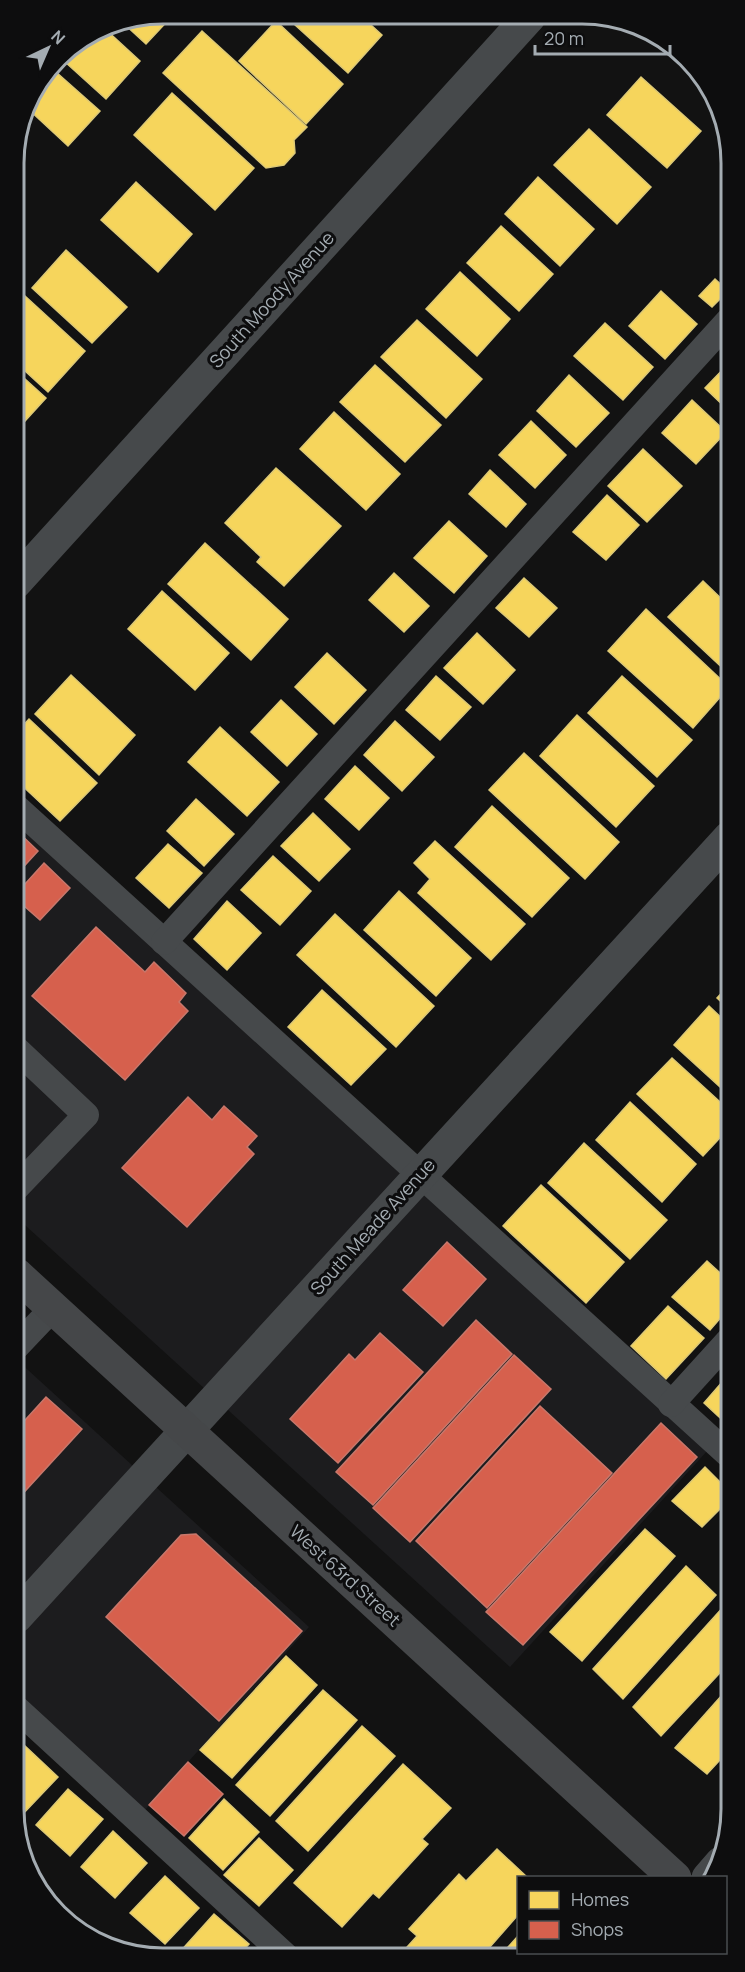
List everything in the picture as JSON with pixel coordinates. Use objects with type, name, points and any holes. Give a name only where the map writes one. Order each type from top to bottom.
[{"type":"main road","name":"West 63rd Street","points":[[24,1281],[673,1876]]},
{"type":"street","name":"South Moody Avenue","points":[[24,573],[523,24]]},
{"type":"street","name":"South Meade Avenue","points":[[24,1608],[721,847]]},
{"type":"lane","points":[[164,942],[721,329]]},
{"type":"lane","points":[[24,814],[721,1448]]},
{"type":"lane","points":[[24,1056],[86,1114],[24,1179]]},
{"type":"lane","points":[[24,1339],[53,1308]]},
{"type":"lane","points":[[671,1404],[721,1349]]},
{"type":"lane","points":[[24,1715],[277,1948]]},
{"type":"shaded area","points":[[24,826],[708,1450],[510,1667],[24,1224]]},
{"type":"shaded area","points":[[24,1366],[309,1627],[137,1819],[24,1714]]},
{"type":"building: Homes","points":[[165,24],[146,44],[129,29]]},
{"type":"building: Homes","points":[[273,24],[279,24],[343,84],[306,124],[239,61]]},
{"type":"building: Homes","points":[[294,24],[370,24],[382,35],[348,73]]},
{"type":"building: Homes","points":[[202,31],[307,127],[294,140],[295,153],[284,165],[266,168],[163,73]]},
{"type":"building: Homes","points":[[111,35],[140,61],[106,99],[78,74],[78,53]]},
{"type":"building: Homes","points":[[641,77],[701,131],[667,168],[607,115]]},
{"type":"building: Homes","points":[[54,78],[63,78],[100,111],[68,146],[34,114],[47,86]]},
{"type":"building: Homes","points":[[172,93],[254,168],[215,210],[134,135]]},
{"type":"building: Homes","points":[[589,129],[651,187],[617,224],[554,165]]},
{"type":"building: Homes","points":[[538,177],[594,229],[560,266],[505,214]]},
{"type":"building: Homes","points":[[136,182],[192,234],[158,272],[101,220]]},
{"type":"building: Homes","points":[[501,226],[553,274],[519,311],[467,263]]},
{"type":"building: Homes","points":[[66,250],[127,307],[92,343],[32,288]]},
{"type":"building: Homes","points":[[460,272],[510,319],[477,356],[426,309]]},
{"type":"building: Homes","points":[[715,279],[721,285],[721,298],[712,307],[699,296]]},
{"type":"building: Homes","points":[[661,291],[697,324],[665,359],[629,326]]},
{"type":"building: Homes","points":[[24,297],[85,351],[48,392],[24,370]]},
{"type":"building: Homes","points":[[417,320],[482,379],[446,418],[381,357]]},
{"type":"building: Homes","points":[[605,323],[653,367],[623,400],[574,356]]},
{"type":"building: Homes","points":[[375,365],[441,425],[405,462],[340,402]]},
{"type":"building: Homes","points":[[721,371],[721,403],[705,388]]},
{"type":"building: Homes","points":[[569,375],[609,413],[576,447],[537,411]]},
{"type":"building: Homes","points":[[24,378],[46,398],[24,422]]},
{"type":"building: Homes","points":[[692,400],[721,427],[721,437],[696,464],[662,433]]},
{"type":"building: Homes","points":[[334,412],[400,474],[366,510],[300,449]]},
{"type":"building: Homes","points":[[531,421],[566,455],[535,488],[499,455]]},
{"type":"building: Homes","points":[[643,449],[682,486],[647,522],[608,486]]},
{"type":"building: Homes","points":[[276,468],[341,526],[284,586],[257,562],[261,557],[225,523]]},
{"type":"building: Homes","points":[[490,470],[526,504],[506,527],[469,494]]},
{"type":"building: Homes","points":[[607,495],[639,525],[606,560],[573,532]]},
{"type":"building: Homes","points":[[449,521],[487,556],[454,593],[414,558]]},
{"type":"building: Homes","points":[[205,543],[288,619],[251,660],[168,584]]},
{"type":"building: Homes","points":[[394,573],[429,606],[404,632],[369,600]]},
{"type":"building: Homes","points":[[524,578],[557,608],[529,637],[496,608]]},
{"type":"building: Homes","points":[[703,581],[721,598],[721,667],[668,617]]},
{"type":"building: Homes","points":[[162,591],[229,653],[195,690],[128,629]]},
{"type":"building: Homes","points":[[646,609],[721,679],[721,696],[693,728],[608,651]]},
{"type":"building: Homes","points":[[477,633],[515,670],[483,704],[444,668]]},
{"type":"building: Homes","points":[[327,653],[366,690],[334,724],[295,687]]},
{"type":"building: Homes","points":[[71,675],[135,735],[99,775],[35,714]]},
{"type":"building: Homes","points":[[436,676],[471,707],[440,740],[406,710]]},
{"type":"building: Homes","points":[[622,676],[692,740],[657,777],[588,713]]},
{"type":"building: Homes","points":[[281,700],[317,734],[287,766],[251,732]]},
{"type":"building: Homes","points":[[577,715],[654,786],[616,827],[540,756]]},
{"type":"building: Homes","points":[[29,719],[97,783],[60,821],[24,787],[24,724]]},
{"type":"building: Homes","points":[[395,721],[434,757],[402,791],[364,755]]},
{"type":"building: Homes","points":[[220,727],[279,782],[247,816],[188,762]]},
{"type":"building: Homes","points":[[524,753],[619,842],[585,879],[489,790]]},
{"type":"building: Homes","points":[[355,766],[389,798],[359,830],[325,799]]},
{"type":"building: Homes","points":[[196,799],[234,834],[204,866],[167,831]]},
{"type":"building: Homes","points":[[492,806],[569,878],[532,917],[455,847]]},
{"type":"building: Homes","points":[[313,813],[350,849],[319,881],[281,846]]},
{"type":"building: Homes","points":[[435,841],[525,924],[491,960],[418,893],[430,879],[414,863]]},
{"type":"building: Homes","points":[[168,844],[202,873],[169,908],[136,878]]},
{"type":"building: Homes","points":[[273,856],[311,891],[280,925],[241,890]]},
{"type":"building: Homes","points":[[399,891],[471,958],[436,996],[364,930]]},
{"type":"building: Homes","points":[[227,901],[261,933],[227,970],[194,939]]},
{"type":"building: Homes","points":[[335,914],[434,1006],[396,1047],[297,955]]},
{"type":"building: Homes","points":[[322,990],[386,1049],[351,1085],[288,1027]]},
{"type":"building: Homes","points":[[709,1006],[721,1017],[721,1088],[674,1045]]},
{"type":"building: Homes","points":[[672,1058],[721,1103],[721,1137],[703,1156],[637,1094]]},
{"type":"building: Homes","points":[[630,1102],[696,1164],[662,1202],[596,1140]]},
{"type":"building: Homes","points":[[584,1143],[667,1220],[630,1259],[548,1183]]},
{"type":"building: Homes","points":[[541,1185],[624,1262],[586,1303],[503,1226]]},
{"type":"building: Homes","points":[[707,1261],[721,1274],[721,1317],[710,1330],[672,1297]]},
{"type":"building: Homes","points":[[668,1306],[704,1338],[666,1379],[631,1346]]},
{"type":"building: Homes","points":[[721,1383],[721,1419],[704,1403]]},
{"type":"building: Homes","points":[[705,1467],[721,1483],[721,1508],[702,1527],[672,1501]]},
{"type":"building: Homes","points":[[645,1529],[675,1556],[582,1661],[550,1632]]},
{"type":"building: Homes","points":[[686,1566],[716,1595],[623,1699],[593,1669]]},
{"type":"building: Homes","points":[[721,1609],[721,1672],[661,1736],[633,1707]]},
{"type":"building: Homes","points":[[286,1656],[317,1685],[232,1778],[200,1750]]},
{"type":"building: Homes","points":[[323,1690],[357,1720],[270,1816],[236,1785]]},
{"type":"building: Homes","points":[[721,1696],[721,1759],[707,1774],[675,1748]]},
{"type":"building: Homes","points":[[362,1726],[395,1756],[308,1851],[276,1821]]},
{"type":"building: Homes","points":[[24,1745],[58,1777],[24,1813]]},
{"type":"building: Homes","points":[[403,1764],[451,1808],[422,1839],[428,1844],[379,1898],[373,1893],[342,1927],[294,1883]]},
{"type":"building: Homes","points":[[68,1789],[103,1819],[70,1856],[36,1825]]},
{"type":"building: Homes","points":[[224,1799],[259,1832],[223,1870],[189,1838]]},
{"type":"building: Homes","points":[[113,1831],[147,1863],[115,1898],[81,1867]]},
{"type":"building: Homes","points":[[259,1838],[293,1870],[259,1906],[224,1875]]},
{"type":"building: Homes","points":[[497,1849],[526,1876],[517,1876],[517,1916],[489,1948],[406,1948],[417,1936],[409,1929],[459,1874],[466,1881]]},
{"type":"building: Homes","points":[[165,1876],[199,1908],[165,1944],[130,1913]]},
{"type":"building: Homes","points":[[214,1914],[249,1944],[245,1948],[183,1948]]},
{"type":"building: Homes","points":[[517,1937],[517,1948],[507,1948]]},
{"type":"building: Shops","points":[[24,838],[38,851],[24,866]]},
{"type":"building: Shops","points":[[44,863],[70,888],[40,920],[24,906],[24,885]]},
{"type":"building: Shops","points":[[96,927],[145,972],[154,962],[186,993],[179,1002],[188,1011],[125,1080],[32,996]]},
{"type":"building: Shops","points":[[188,1097],[212,1120],[224,1106],[257,1136],[247,1147],[254,1154],[187,1227],[122,1168]]},
{"type":"building: Shops","points":[[447,1242],[486,1279],[443,1326],[403,1290]]},
{"type":"building: Shops","points":[[476,1320],[512,1354],[373,1505],[336,1472]]},
{"type":"building: Shops","points":[[380,1333],[423,1372],[338,1463],[290,1419],[349,1354],[355,1360]]},
{"type":"building: Shops","points":[[514,1355],[551,1389],[410,1542],[373,1508]]},
{"type":"building: Shops","points":[[46,1397],[82,1429],[24,1492],[24,1421]]},
{"type":"building: Shops","points":[[540,1406],[612,1473],[487,1608],[416,1541]]},
{"type":"building: Shops","points":[[661,1423],[697,1457],[523,1645],[486,1612]]},
{"type":"building: Shops","points":[[196,1534],[302,1631],[219,1721],[106,1617],[181,1535]]},
{"type":"building: Shops","points":[[188,1762],[223,1794],[184,1836],[149,1805]]}]
